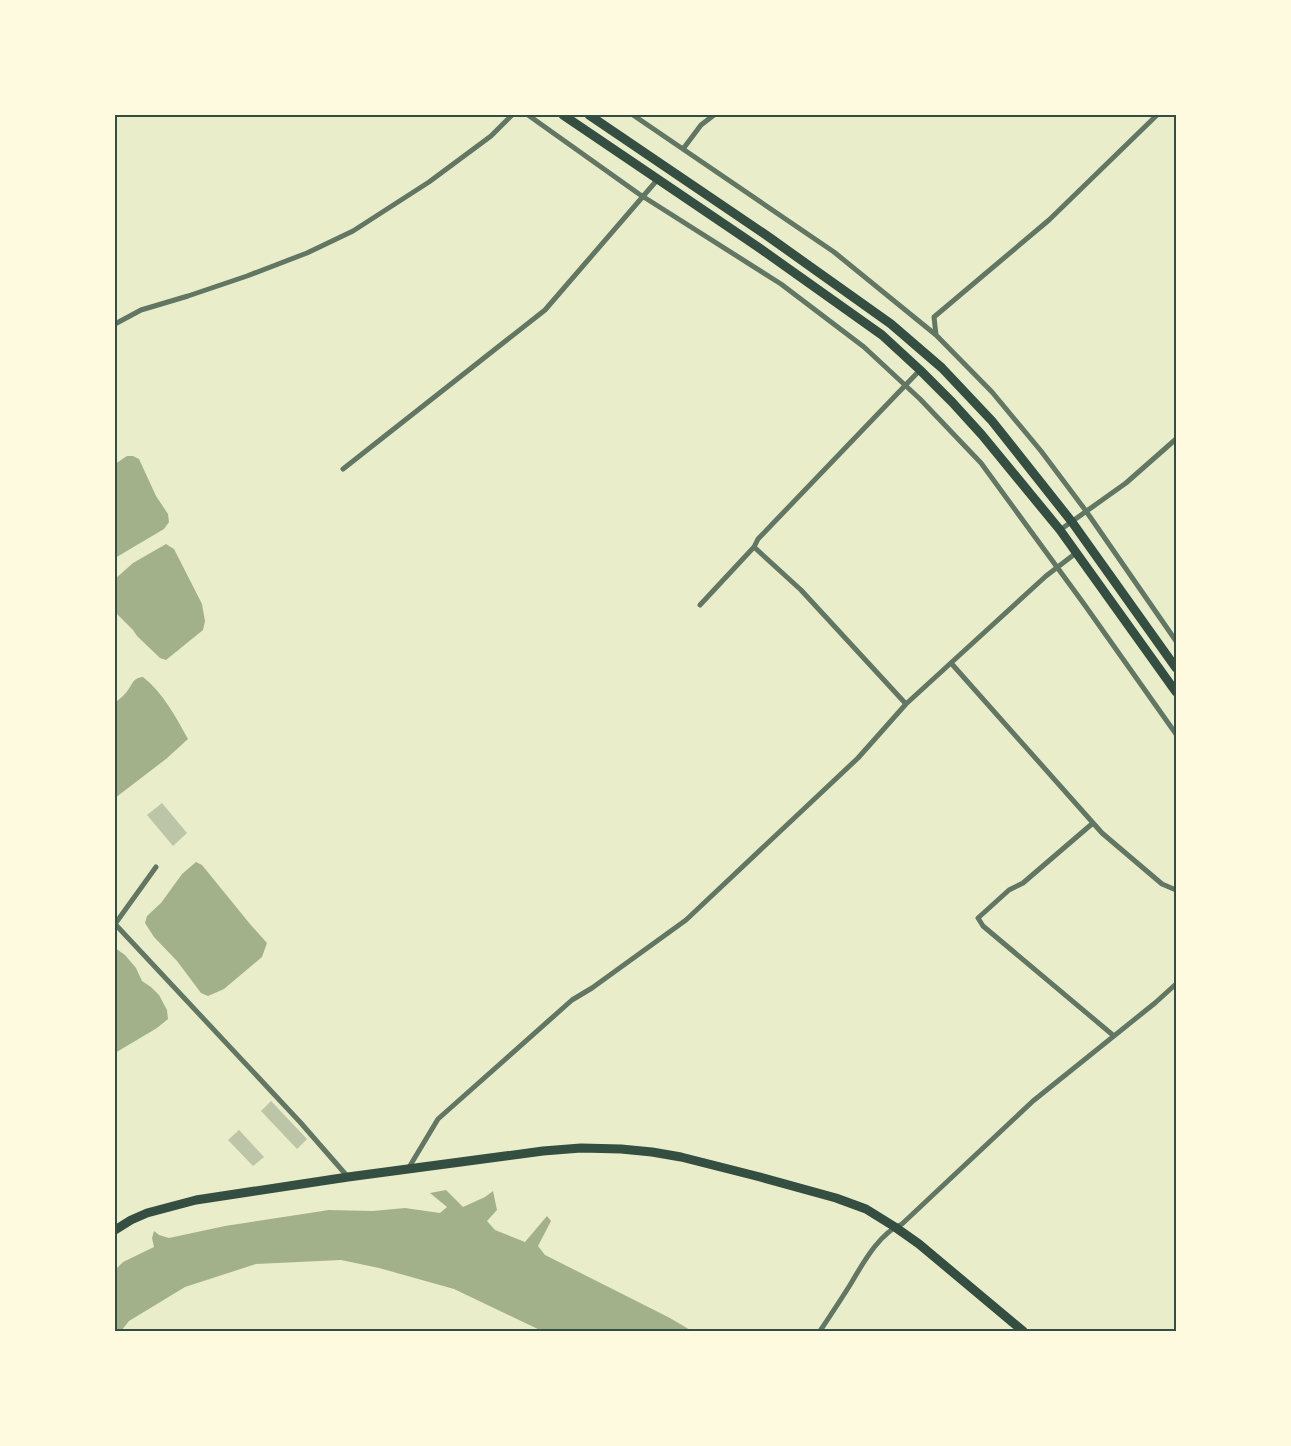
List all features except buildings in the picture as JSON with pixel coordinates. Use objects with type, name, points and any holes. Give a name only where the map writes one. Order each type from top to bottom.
[{"type":"main road","points":[[563,115],[758,247],[882,335],[920,370],[982,435],[1060,530],[1176,692]]},
{"type":"main road","points":[[589,115],[766,235],[892,324],[942,368],[992,422],[1072,522],[1176,668]]},
{"type":"main road","points":[[115,1230],[147,1213],[196,1200],[348,1177],[533,1152],[581,1148],[652,1152],[742,1172],[836,1198],[866,1209],[919,1244],[1023,1331]]},
{"type":"street","points":[[115,324],[141,310],[247,276],[307,253],[353,231],[429,182],[491,136],[512,115]]},
{"type":"street","points":[[528,115],[643,196],[781,284],[864,347],[905,385],[981,463],[1058,567],[1176,734]]},
{"type":"street","points":[[633,115],[834,252],[936,335],[992,392],[1040,451],[1086,511],[1176,641]]},
{"type":"street","points":[[683,149],[701,126],[714,115]]},
{"type":"street","points":[[936,335],[934,317],[1049,220],[1157,115]]},
{"type":"street","points":[[343,469],[545,310],[658,179]]},
{"type":"street","points":[[700,605],[754,547],[758,539],[920,370]]},
{"type":"street","points":[[1060,530],[1126,483],[1176,439]]},
{"type":"street","points":[[754,547],[801,590],[906,704]]},
{"type":"street","points":[[408,1169],[438,1119],[572,1000],[592,988],[686,920],[858,758],[906,704],[1046,576],[1076,553]]},
{"type":"street","points":[[951,663],[1102,833],[1162,884],[1176,890]]},
{"type":"street","points":[[1093,823],[1023,883],[1009,890],[978,918],[983,926],[1114,1036]]},
{"type":"street","points":[[156,867],[115,924],[300,1122],[348,1177]]},
{"type":"street","points":[[820,1331],[865,1261],[882,1239],[895,1227],[902,1224],[1033,1101],[1176,984]]},
{"type":"shaded area","points":[[127,456],[139,459],[156,496],[168,514],[169,522],[164,529],[115,558],[115,464]]},
{"type":"shaded area","points":[[166,544],[174,549],[202,604],[205,621],[203,630],[166,660],[160,658],[115,612],[115,579],[133,563]]},
{"type":"shaded area","points":[[143,677],[163,698],[188,739],[166,759],[115,798],[115,703],[125,694],[135,680]]},
{"type":"shaded area","points":[[196,862],[202,865],[267,943],[262,957],[224,989],[208,996],[201,993],[177,961],[154,937],[145,923],[147,916],[161,903],[182,874]]},
{"type":"shaded area","points":[[115,948],[125,955],[136,968],[142,981],[159,995],[167,1010],[168,1019],[157,1028],[115,1053]]},
{"type":"shaded area","points":[[446,1190],[463,1207],[485,1197],[493,1191],[497,1210],[487,1221],[495,1230],[525,1242],[547,1216],[551,1221],[538,1246],[545,1255],[692,1331],[542,1331],[454,1289],[379,1268],[341,1260],[256,1264],[185,1287],[129,1321],[121,1331],[115,1331],[115,1270],[123,1262],[154,1247],[152,1238],[154,1231],[159,1235],[169,1238],[225,1226],[329,1210],[373,1211],[405,1208],[440,1213],[447,1207],[430,1193]]}]
